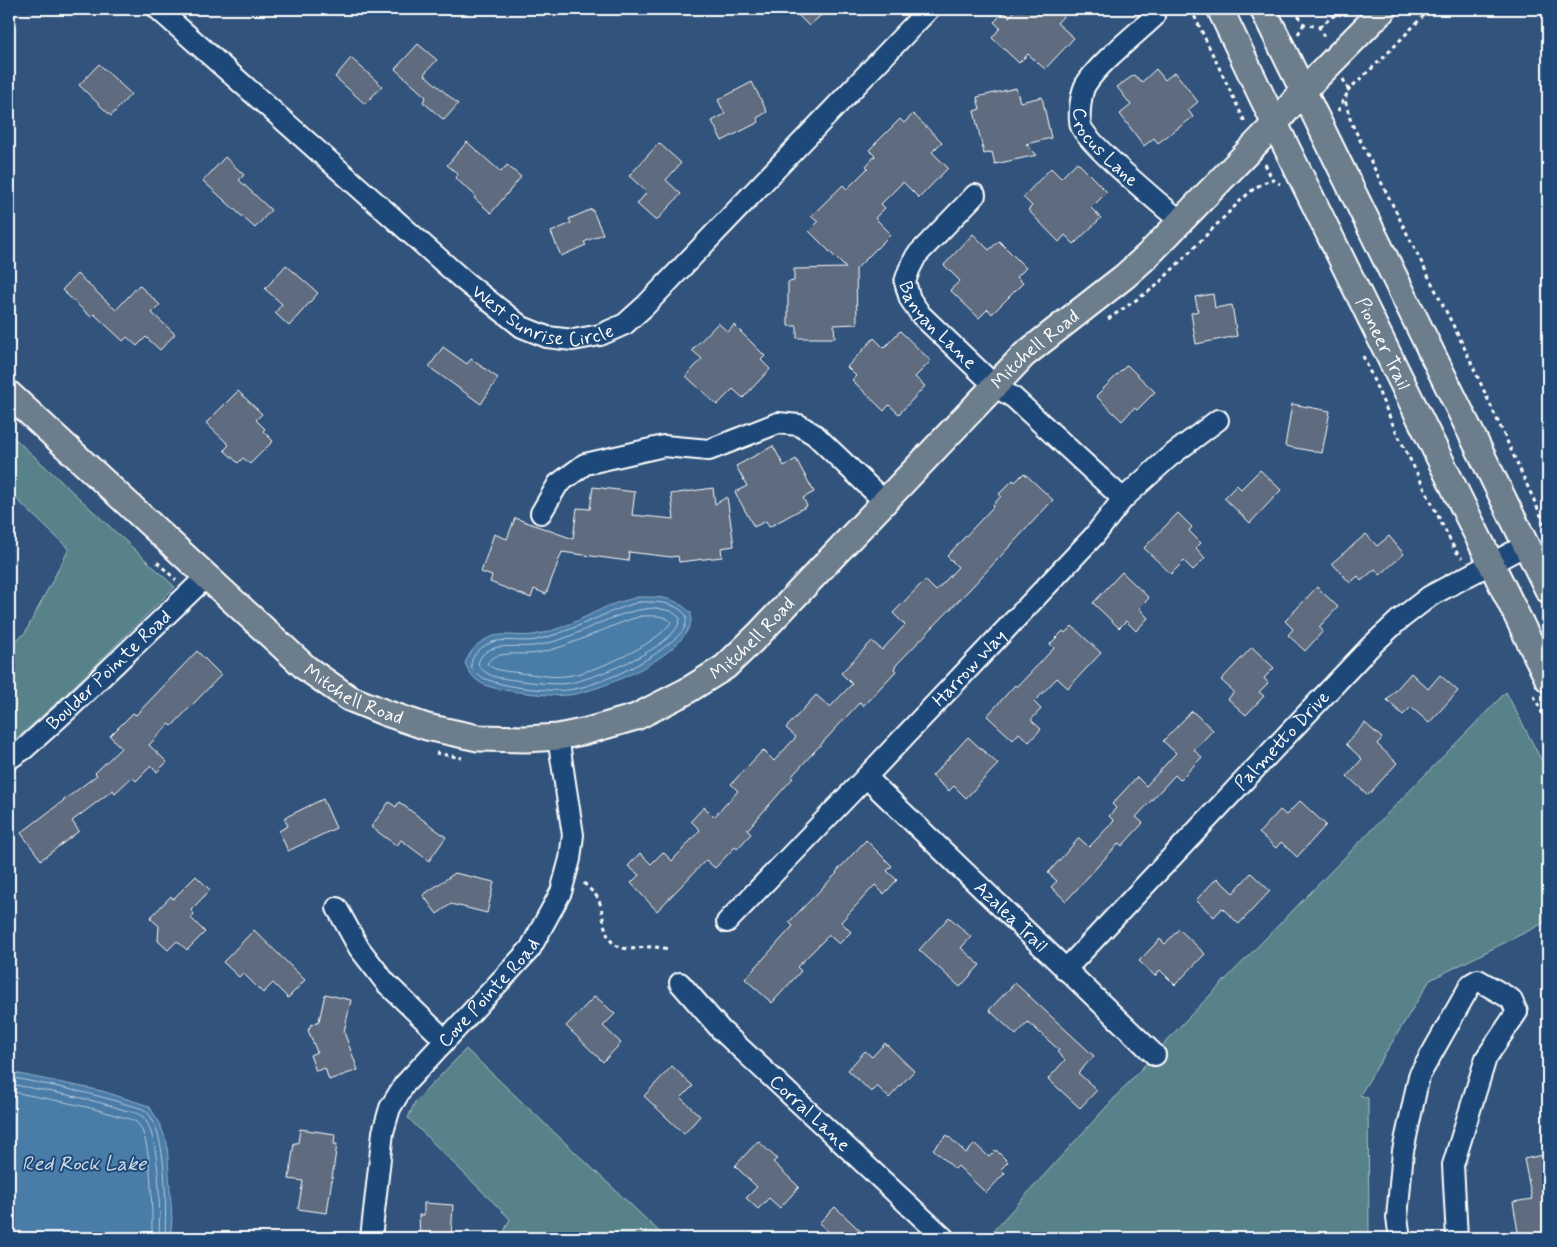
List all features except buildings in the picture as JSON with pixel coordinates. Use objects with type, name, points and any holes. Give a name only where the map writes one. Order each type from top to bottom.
[{"type":"main road","name":"Pioneer Trail","points":[[1220,9],[1548,679]]},
{"type":"main road","name":"Pioneer Trail","points":[[1263,9],[1548,590]]},
{"type":"main road","name":"Mitchell Road","points":[[9,394],[198,585],[306,668],[349,698],[427,728],[478,738],[526,739],[558,737],[587,732],[636,717],[685,692],[725,666],[758,635],[1024,355],[1125,276],[1180,222],[1275,124],[1303,91],[1384,9]]},
{"type":"street","name":"West Sunrise Circle","points":[[158,9],[501,312],[522,327],[547,338],[573,340],[600,335],[625,324],[645,306],[929,9]]},
{"type":"street","name":"Crocus Lane","points":[[1154,17],[1101,66],[1085,85],[1080,104],[1081,126],[1094,144],[1180,222]]},
{"type":"street","name":"Banyan Lane","points":[[975,195],[916,256],[905,282],[910,299],[921,316],[995,386],[1014,398],[1123,499]]},
{"type":"street","name":"Harrow Way","points":[[727,922],[1094,536],[1123,499],[1169,457],[1218,420]]},
{"type":"street","points":[[541,513],[558,484],[585,464],[664,446],[709,450],[778,423],[799,425],[815,436],[884,502]]},
{"type":"street","name":"Palmetto Drive","points":[[1066,970],[1370,647],[1399,620],[1430,596],[1526,545]]},
{"type":"street","name":"Boulder Pointe Road","points":[[9,758],[24,749],[66,711],[198,585]]},
{"type":"street","name":"Cove Pointe Road","points":[[371,1238],[383,1132],[390,1108],[404,1085],[530,948],[561,892],[570,859],[573,835],[558,737]]},
{"type":"street","name":"Azalea Trail","points":[[866,777],[1155,1055]]},
{"type":"street","points":[[337,908],[359,948],[386,983],[445,1040]]},
{"type":"street","points":[[1400,1238],[1397,1218],[1402,1151],[1419,1076],[1471,984],[1478,980],[1511,999],[1517,1012],[1486,1058],[1453,1165],[1457,1238]]},
{"type":"street","name":"Corral Lane","points":[[680,983],[721,1030],[944,1238]]},
{"type":"path","points":[[1294,9],[1304,24],[1319,27],[1343,9]]},
{"type":"path","points":[[1325,137],[1348,89],[1383,58],[1430,9]]},
{"type":"path","points":[[1319,27],[1348,89],[1345,100],[1351,122],[1464,347],[1548,531]]},
{"type":"path","points":[[1101,324],[1156,287],[1242,199],[1256,187],[1272,179]]},
{"type":"path","points":[[154,560],[198,585]]},
{"type":"path","points":[[432,752],[466,759]]},
{"type":"path","points":[[564,879],[583,882],[598,898],[606,935],[613,943],[622,948],[631,949],[650,946],[665,949],[672,948]]},
{"type":"green space","points":[[9,433],[175,587],[64,696],[9,743],[9,646],[25,633],[69,549],[9,492]]},
{"type":"green space","points":[[1506,692],[1548,773],[1548,921],[1430,980],[1360,1095],[1368,1098],[1369,1238],[1001,1238],[993,1231],[1184,1022]]},
{"type":"green space","points":[[466,1049],[666,1238],[501,1238],[510,1219],[408,1118],[415,1102]]},
{"type":"water","points":[[638,597],[660,598],[679,603],[691,613],[689,628],[679,642],[663,655],[623,678],[584,692],[569,695],[526,693],[485,685],[475,679],[465,663],[469,655],[480,643],[493,636],[543,633],[572,623],[608,606]]},
{"type":"water","name":"Red Rock Lake","points":[[9,1072],[102,1091],[149,1106],[159,1122],[167,1143],[172,1219],[170,1238],[9,1238]]}]
